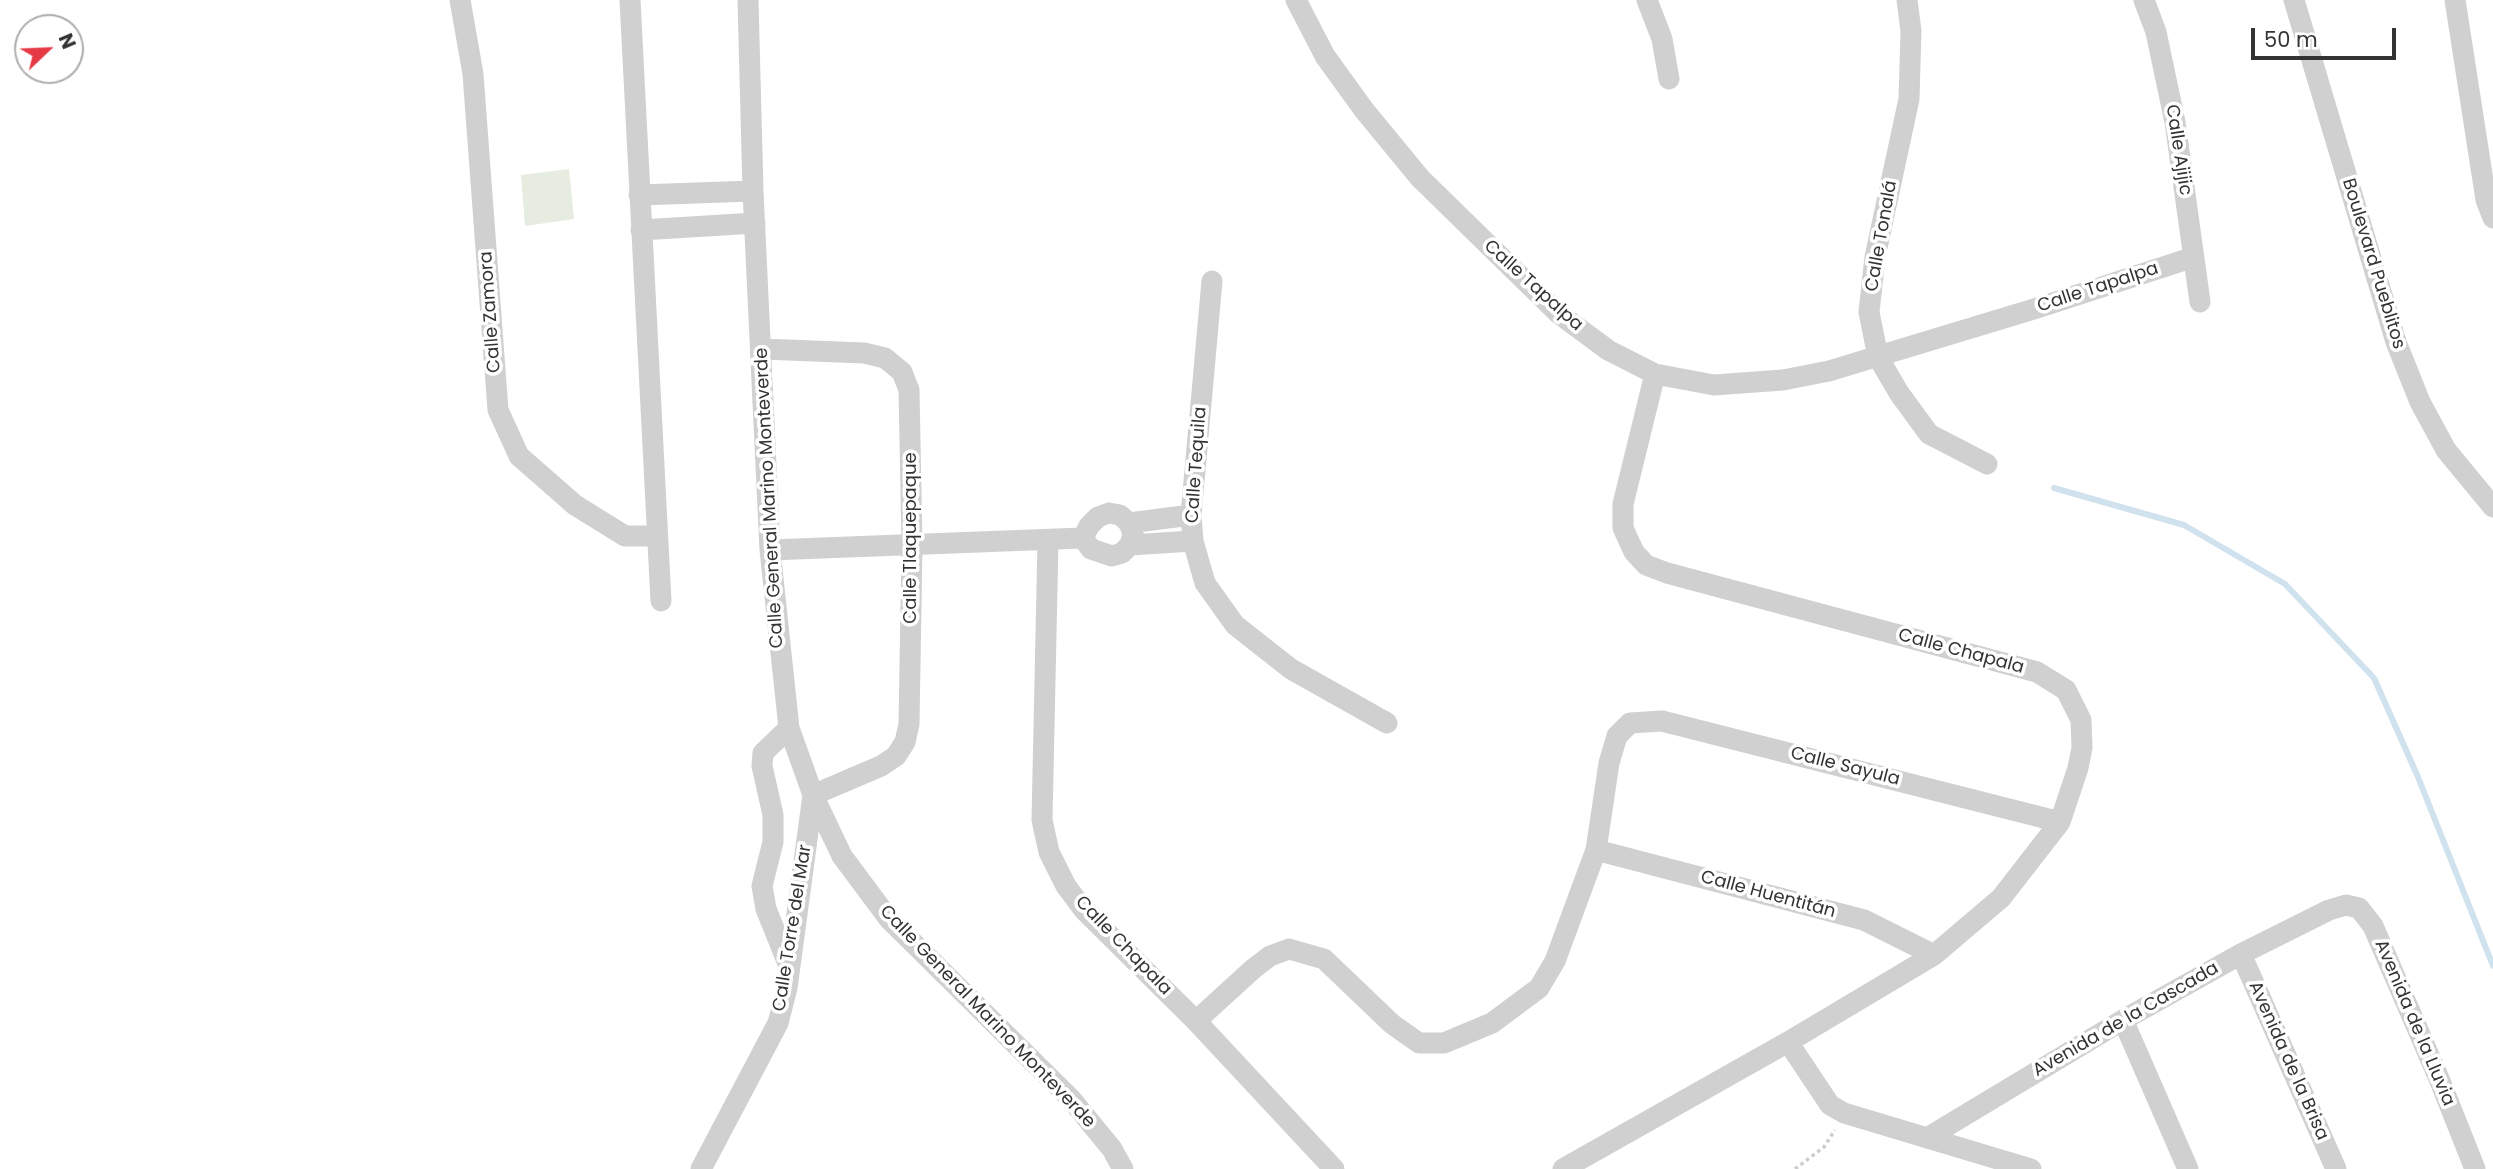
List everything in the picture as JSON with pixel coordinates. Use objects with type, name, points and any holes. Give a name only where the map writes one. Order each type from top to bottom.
[{"type":"street","name":"Calle Zamora","points":[[460,0],[473,74],[498,410],[519,456],[575,505],[625,536],[657,536]]},
{"type":"street","points":[[631,0],[661,601]]},
{"type":"street","name":"Calle General Marino Monteverde","points":[[748,0],[753,191],[770,550],[789,728],[813,795],[842,856],[889,919],[1070,1099],[1112,1149],[1123,1169]]},
{"type":"street","name":"Calle Tapalpa","points":[[1296,0],[1325,56],[1364,110],[1420,178],[1558,313],[1608,350],[1655,374],[1714,385],[1783,380],[1829,371],[2194,257]]},
{"type":"street","points":[[1647,0],[1662,39],[1669,79]]},
{"type":"street","name":"Calle Tonalá","points":[[1906,0],[1911,31],[1909,99],[1875,257],[1869,312],[1878,357],[1899,393],[1929,434],[1987,464]]},
{"type":"street","name":"Calle Ajijic","points":[[2144,0],[2156,32],[2175,122],[2200,302]]},
{"type":"street","name":"Boulevard Pueblitos","points":[[2294,0],[2396,342],[2420,402],[2446,450],[2493,508]]},
{"type":"street","points":[[2455,0],[2486,200],[2493,218]]},
{"type":"street","points":[[639,195],[753,191]]},
{"type":"street","points":[[641,230],[755,223]]},
{"type":"street","name":"Calle Tequila","points":[[1212,281],[1191,515],[1193,541],[1205,583],[1235,625],[1291,669],[1387,723]]},
{"type":"street","name":"Calle Tlaquepaque","points":[[762,349],[864,353],[885,358],[902,372],[909,390],[912,545],[910,706],[905,743],[896,756],[881,766],[813,795]]},
{"type":"street","name":"Calle Chapala","points":[[1563,1169],[1788,1042],[1934,955],[2001,898],[2060,822],[2082,748],[2081,720],[2066,691],[2037,672],[1667,573],[1646,565],[1634,552],[1623,528],[1623,504],[1655,374]]},
{"type":"street","points":[[1109,513],[1120,515],[1129,523],[1133,534],[1130,545],[1122,553],[1112,556],[1091,548],[1083,538],[1098,517],[1109,513]]},
{"type":"street","points":[[1129,523],[1191,515]]},
{"type":"street","points":[[770,550],[1083,538]]},
{"type":"street","name":"Calle Chapala","points":[[1048,541],[1042,820],[1049,852],[1066,886],[1084,910],[1196,1021],[1334,1169]]},
{"type":"street","points":[[1130,545],[1193,541]]},
{"type":"street","name":"Calle Sayula","points":[[1596,850],[1617,736],[1630,723],[1662,721],[2060,822]]},
{"type":"street","points":[[789,728],[763,753],[762,766],[773,815],[773,842],[762,886],[766,909],[790,968]]},
{"type":"street","name":"Calle Torre del Mar","points":[[701,1169],[778,1023],[790,968],[813,795]]},
{"type":"street","points":[[1196,1021],[1253,969],[1270,956],[1289,949],[1324,959],[1392,1024],[1419,1043],[1444,1043],[1467,1034],[1492,1023],[1539,988],[1556,961],[1596,850]]},
{"type":"street","name":"Calle Huentitán","points":[[1596,850],[1864,920],[1934,955]]},
{"type":"street","name":"Avenida de la Lluvia","points":[[2329,910],[2346,905],[2359,908],[2373,926],[2475,1169]]},
{"type":"street","name":"Avenida de la Cascada","points":[[1927,1138],[2123,1020],[2241,954],[2329,910]]},
{"type":"street","name":"Avenida de la Brisa","points":[[2241,954],[2336,1169]]},
{"type":"street","points":[[2123,1020],[2188,1169]]},
{"type":"street","points":[[1788,1042],[1830,1105],[1844,1113],[2031,1169]]},
{"type":"path","points":[[1795,1169],[1824,1147],[1844,1113]]},
{"type":"shaded area","points":[[569,169],[574,219],[525,226],[521,175]]},
{"type":"waterway","points":[[2054,488],[2184,525],[2285,584],[2374,678],[2418,777],[2493,966]]}]
